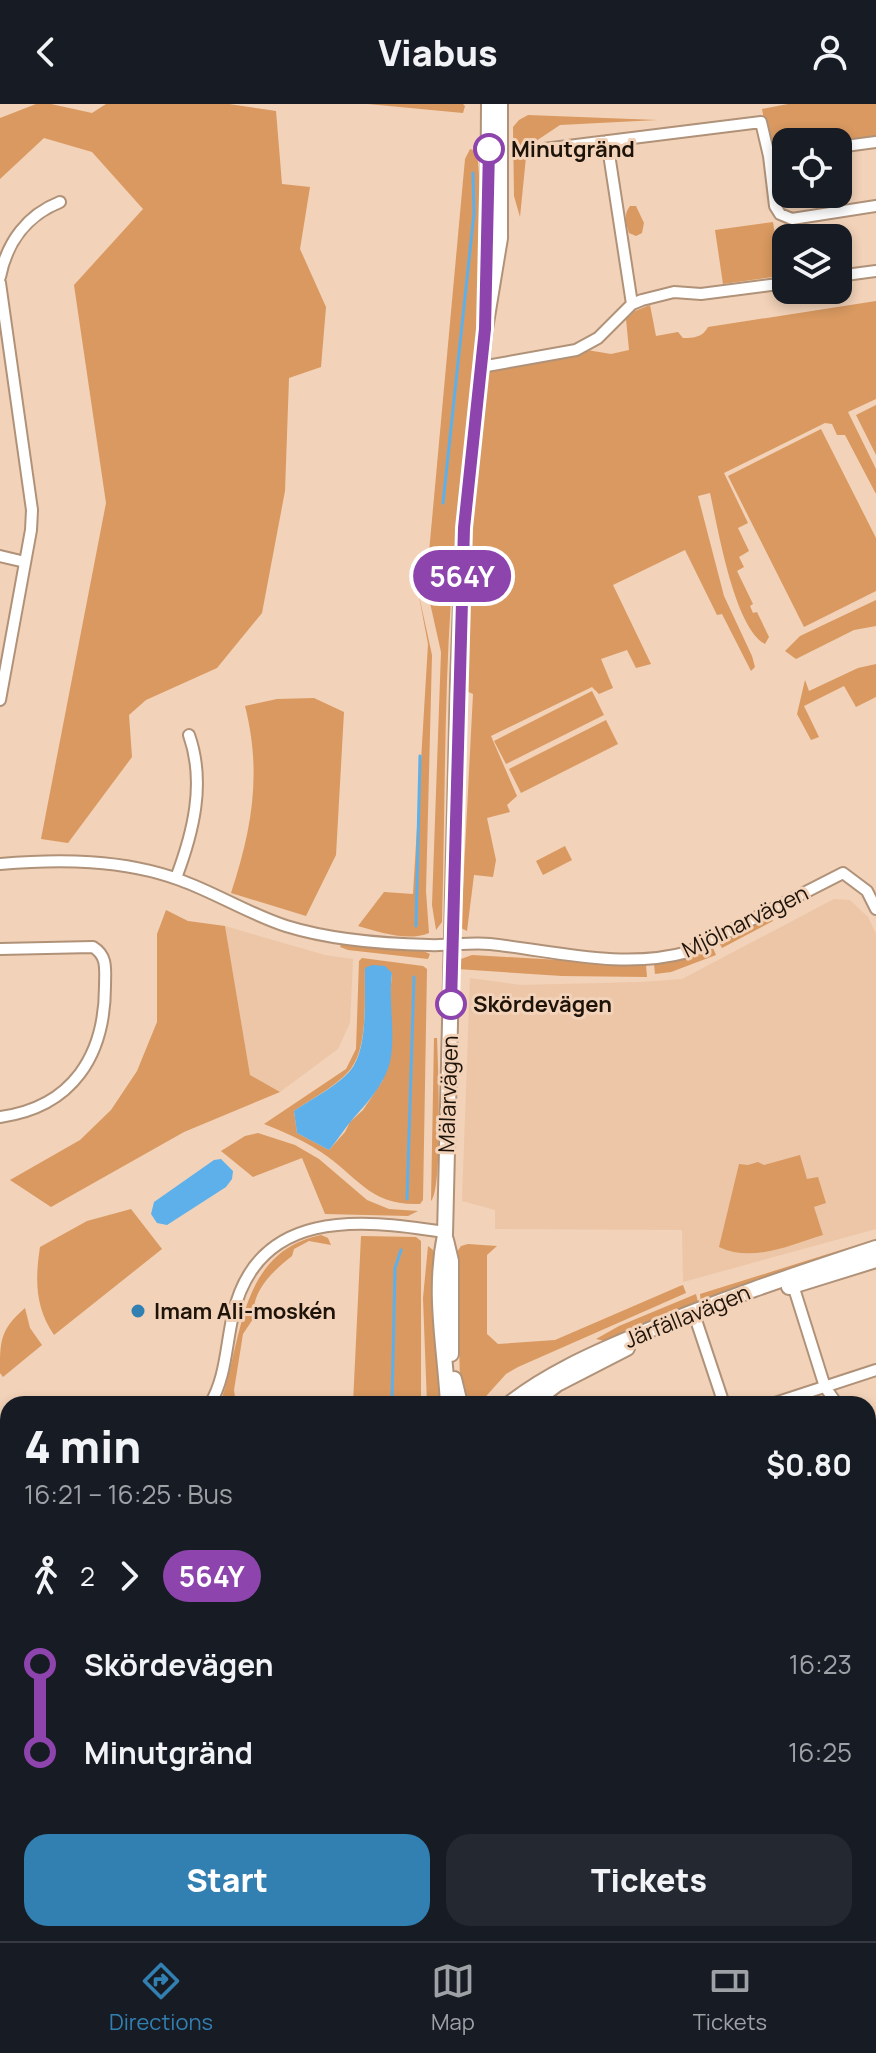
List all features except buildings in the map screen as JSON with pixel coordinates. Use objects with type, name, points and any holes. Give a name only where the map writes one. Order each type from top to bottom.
[{"type":"street","name":"Mälarvägen","points":[[485,329],[489,104]]},
{"type":"street","name":"Mälarvägen","points":[[454,1396],[438,1297],[444,1234],[464,528],[485,329],[500,238],[500,104]]},
{"type":"street","points":[[544,149],[761,122],[775,206],[780,214],[792,219],[876,206]]},
{"type":"street","points":[[607,141],[632,304]]},
{"type":"street","points":[[852,145],[876,142]]},
{"type":"street","points":[[0,277],[7,251],[17,234],[42,209],[60,202]]},
{"type":"street","points":[[852,274],[876,271]]},
{"type":"street","points":[[0,283],[31,492],[31,530],[0,700]]},
{"type":"street","points":[[481,367],[576,350],[598,338],[632,304],[674,292],[701,294],[772,285]]},
{"type":"street","points":[[0,556],[25,562]]},
{"type":"street","points":[[176,878],[191,835],[198,789],[195,751],[189,735]]},
{"type":"street","points":[[0,864],[86,862],[116,865],[176,878],[286,926],[381,943],[434,946],[452,942]]},
{"type":"street","name":"Mjölnarvägen","points":[[452,942],[489,944],[546,954],[661,959],[714,941],[843,873],[867,891],[876,909]]},
{"type":"street","points":[[0,949],[93,947],[101,952],[105,961],[102,1027],[98,1042],[83,1070],[74,1082],[45,1103],[0,1117]]},
{"type":"street","points":[[213,1396],[225,1363],[233,1314],[245,1278],[270,1249],[298,1233],[330,1225],[383,1225],[444,1234]]},
{"type":"street","name":"Järfällavägen","points":[[519,1396],[547,1377],[595,1353],[876,1248]]},
{"type":"street","name":"Järfällavägen","points":[[792,1281],[876,1260]]},
{"type":"street","points":[[792,1281],[825,1387],[831,1396]]},
{"type":"street","points":[[694,1315],[721,1396]]},
{"type":"street","name":"Järfällavägen","points":[[541,1396],[557,1384],[694,1315]]},
{"type":"street","points":[[797,1396],[876,1370]]},
{"type":"shaded area","points":[[36,104],[92,113],[106,104],[229,104],[276,111],[282,184],[310,187],[300,249],[326,307],[321,367],[289,378],[285,491],[262,613],[217,668],[146,700],[129,715],[132,757],[68,843],[41,839],[106,503],[74,285],[143,209],[92,152],[44,138],[0,179],[0,118]]},
{"type":"shaded area","points":[[368,104],[463,104],[465,106],[463,113]]},
{"type":"shaded area","points":[[788,104],[876,104],[876,139],[852,140],[852,128],[772,128],[771,155],[762,109]]},
{"type":"shaded area","points":[[528,115],[657,120],[560,125],[527,147],[520,217],[514,196],[513,127]]},
{"type":"shaded area","points":[[470,149],[477,151],[481,263],[451,599],[442,922],[436,930],[432,905],[441,652],[426,585],[465,159]]},
{"type":"shaded area","points":[[630,206],[636,206],[644,223],[642,233],[636,236],[629,233],[626,222]]},
{"type":"shaded area","points":[[773,222],[772,277],[723,284],[715,230]]},
{"type":"shaded area","points":[[876,301],[876,399],[848,412],[876,469],[876,494],[845,435],[837,435],[832,424],[825,423],[724,473],[748,523],[738,528],[749,551],[739,557],[744,567],[737,571],[753,604],[750,606],[753,613],[757,612],[769,637],[765,644],[754,634],[736,598],[710,493],[698,496],[724,596],[755,667],[751,671],[722,614],[717,615],[685,550],[613,585],[651,664],[636,668],[627,650],[601,659],[613,688],[599,694],[592,687],[491,736],[517,796],[507,805],[510,812],[487,818],[496,860],[493,877],[474,875],[467,931],[461,928],[473,694],[466,691],[463,670],[478,452],[489,371],[573,357],[587,350],[611,354],[629,350],[626,319],[650,305],[656,336],[678,332],[687,338],[701,335],[708,327]]},
{"type":"shaded area","points":[[876,405],[876,455],[856,415]]},
{"type":"shaded area","points":[[821,429],[876,538],[876,591],[804,627],[728,476]]},
{"type":"shaded area","points":[[418,591],[432,655],[426,891],[429,933],[412,937],[358,926],[384,892],[413,894],[428,644]]},
{"type":"shaded area","points":[[876,600],[876,626],[854,630],[796,659],[785,651],[800,636]]},
{"type":"shaded area","points":[[876,664],[876,697],[856,707],[844,686],[804,706],[819,737],[811,740],[797,714],[805,680],[809,691],[858,668]]},
{"type":"shaded area","points":[[592,691],[604,715],[506,764],[494,741]]},
{"type":"shaded area","points":[[314,698],[344,712],[336,855],[306,916],[231,893],[249,823],[254,778],[245,706],[277,699]]},
{"type":"shaded area","points":[[606,720],[618,744],[521,793],[509,769]]},
{"type":"shaded area","points":[[565,846],[572,860],[543,875],[536,861]]},
{"type":"shaded area","points":[[834,899],[850,900],[868,917],[876,934],[876,1229],[683,1282],[682,1230],[495,1229],[495,1210],[462,1201],[470,978],[521,985],[682,979]]},
{"type":"shaded area","points":[[166,910],[188,921],[225,926],[250,1075],[280,1092],[184,1132],[51,1207],[10,1180],[80,1140],[111,1110],[137,1071],[157,1022],[157,934]]},
{"type":"shaded area","points":[[770,916],[773,921],[722,948],[719,942]]},
{"type":"shaded area","points":[[225,926],[325,955],[353,959],[350,1023],[338,1049],[280,1092],[250,1076]]},
{"type":"shaded area","points":[[343,940],[421,950],[430,954],[428,959],[348,950],[340,947]]},
{"type":"shaded area","points":[[713,948],[716,955],[671,972],[655,974],[654,964],[676,961]]},
{"type":"shaded area","points":[[472,955],[646,965],[647,977],[562,976],[457,969],[461,959]]},
{"type":"shaded area","points":[[362,958],[427,969],[423,1200],[420,1204],[388,1200],[376,1195],[314,1148],[264,1124],[346,1069],[356,1049],[359,961]],"holes":[[[365,968],[392,973],[383,1080],[363,1110],[329,1150],[297,1133],[294,1111],[337,1082],[355,1061],[363,1036]]]},
{"type":"shaded area","points":[[434,1038],[437,1038],[439,1097],[437,1174],[431,1201]]},
{"type":"shaded area","points":[[258,1133],[295,1145],[319,1159],[367,1200],[389,1209],[418,1211],[408,1216],[325,1214],[302,1158],[253,1177],[221,1151],[245,1136]]},
{"type":"shaded area","points":[[800,1155],[807,1179],[818,1177],[826,1203],[814,1207],[823,1235],[758,1253],[719,1247],[739,1164],[758,1162],[764,1165]]},
{"type":"shaded area","points":[[131,1209],[162,1249],[54,1335],[43,1314],[38,1293],[40,1247],[87,1221]]},
{"type":"shaded area","points":[[321,1235],[328,1238],[331,1245],[309,1241],[294,1249],[292,1256],[260,1290],[254,1307],[255,1316],[243,1334],[235,1396],[223,1396],[248,1302],[273,1260],[294,1245]]},
{"type":"shaded area","points":[[361,1236],[416,1237],[421,1241],[421,1396],[353,1396]]},
{"type":"shaded area","points":[[876,1239],[876,1246],[701,1305],[700,1294]]},
{"type":"shaded area","points":[[428,1246],[433,1250],[435,1259],[435,1342],[443,1396],[427,1396],[423,1298]]},
{"type":"shaded area","points":[[461,1246],[497,1246],[487,1255],[487,1334],[498,1344],[555,1340],[680,1286],[683,1285],[686,1293],[518,1367],[506,1374],[486,1396],[465,1396],[460,1384],[457,1252]]},
{"type":"shaded area","points":[[696,1294],[699,1306],[609,1342],[596,1339],[619,1326]]},
{"type":"shaded area","points":[[25,1308],[30,1328],[42,1345],[3,1377],[0,1373],[0,1352],[3,1336]]},
{"type":"water","points":[[385,966],[392,973],[390,1062],[374,1093],[329,1150],[297,1133],[294,1111],[338,1082],[356,1061],[363,1036],[365,968]]},
{"type":"water","points":[[221,1159],[233,1171],[226,1187],[167,1225],[157,1223],[151,1214],[154,1202],[214,1160]]},
{"type":"waterway","points":[[443,503],[474,213],[473,173]]},
{"type":"waterway","points":[[416,926],[420,756]]},
{"type":"waterway","points":[[407,1199],[414,977]]},
{"type":"waterway","points":[[392,1396],[395,1268],[401,1250]]},
{"type":"bus line","name":"564Y","points":[[451,1004],[464,528],[485,329],[489,149]]},
{"type":"place","name":"Minutgränd","points":[[489,149]]},
{"type":"place","name":"Skördevägen","points":[[451,1004]]},
{"type":"place","name":"Imam Ali-moskén","points":[[138,1311]]}]
